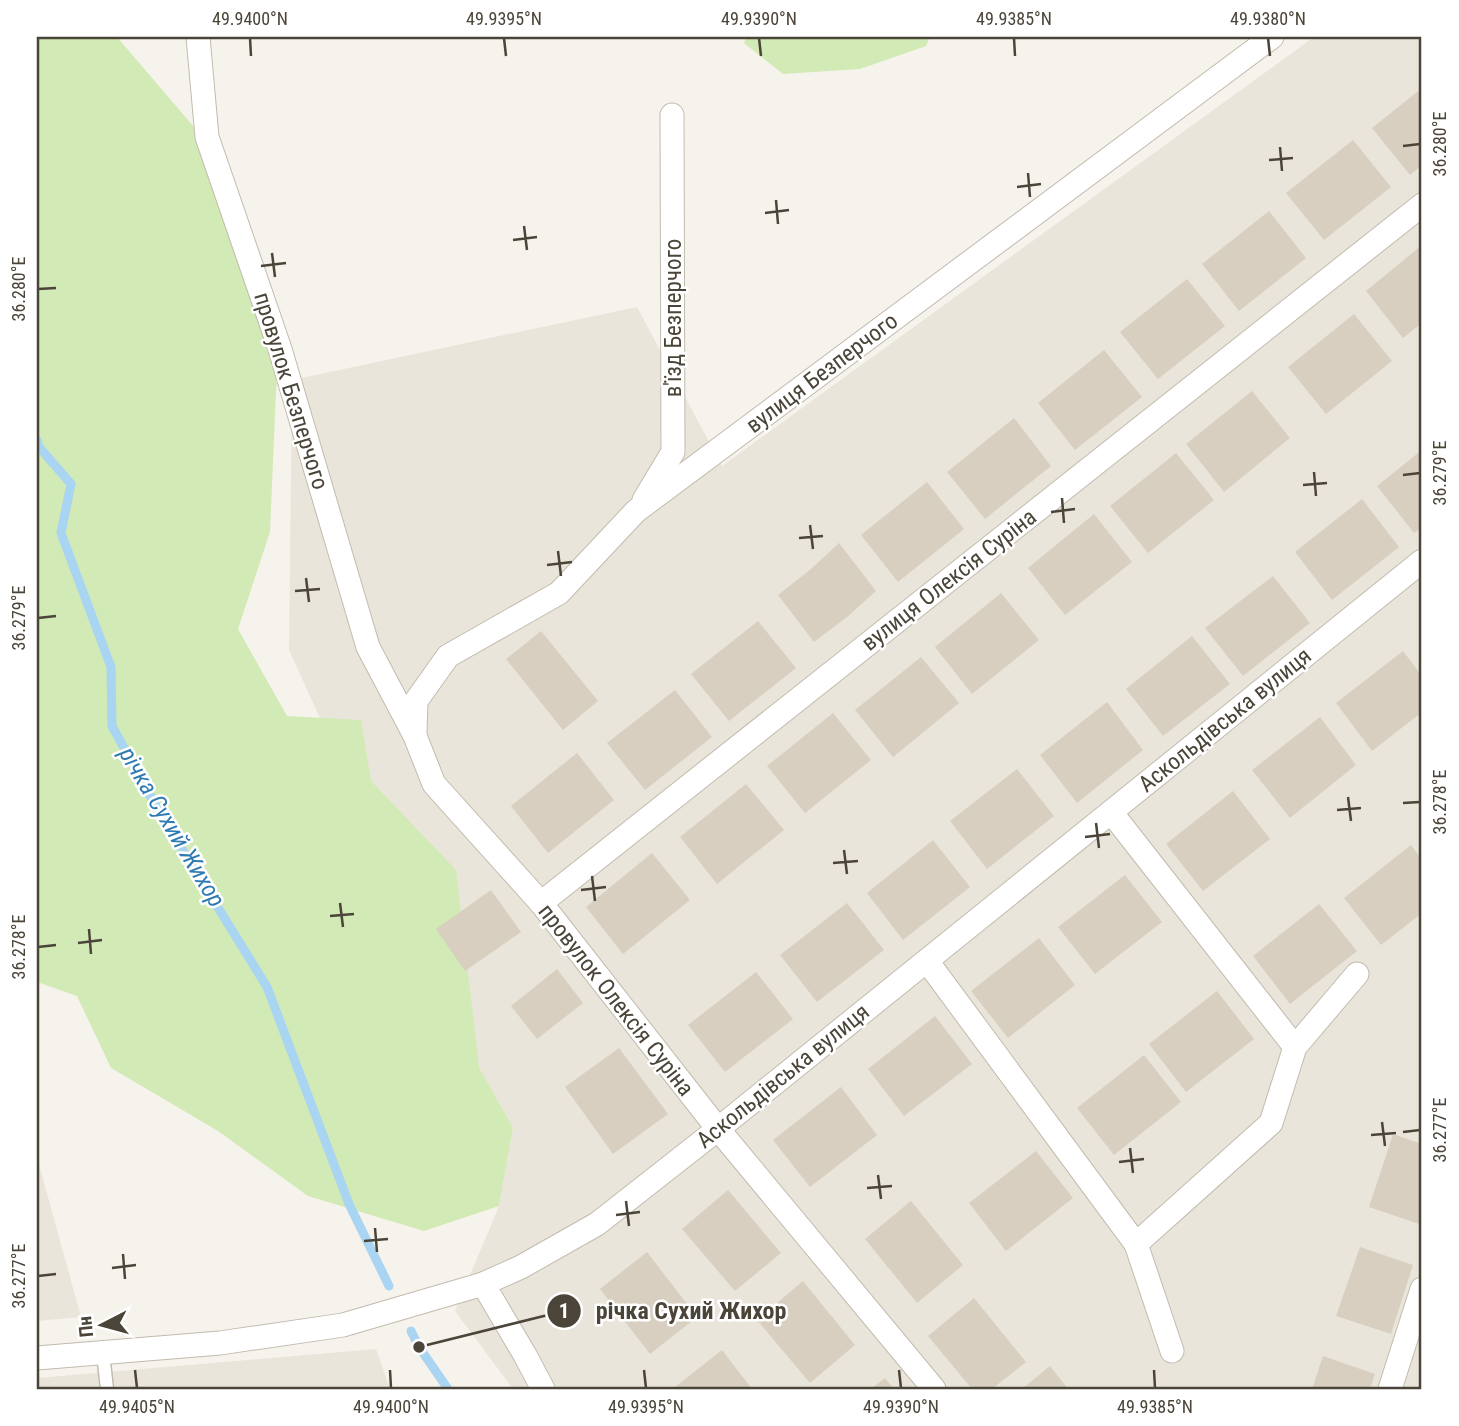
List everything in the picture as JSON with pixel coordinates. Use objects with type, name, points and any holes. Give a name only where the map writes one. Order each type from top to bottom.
[{"type":"street","name":"провулок Безперчого","points":[[198,37],[207,136],[280,349],[368,647],[415,736]]},
{"type":"street","name":"вулиця Безперчого","points":[[415,736],[415,701],[448,656],[559,593],[636,511],[1272,37]]},
{"type":"street","name":"в'їзд Безперчого","points":[[636,511],[673,452],[672,115]]},
{"type":"street","name":"вулиця Олексія Суріна","points":[[541,903],[1422,205]]},
{"type":"street","name":"Аскольдівська вулиця","points":[[37,1358],[220,1343],[343,1325],[483,1284],[521,1267],[597,1224],[1422,561]]},
{"type":"street","name":"провулок Олексія Суріна","points":[[415,736],[434,784],[541,903],[718,1129],[934,1389]]},
{"type":"street","points":[[1111,812],[1295,1047]]},
{"type":"street","points":[[927,961],[1136,1244],[1172,1351]]},
{"type":"street","points":[[1136,1244],[1271,1123],[1295,1047],[1357,974]]},
{"type":"street","points":[[483,1284],[526,1355],[543,1389]]},
{"type":"street","points":[[1390,1389],[1422,1289]]},
{"type":"lane","points":[[103,1353],[107,1389]]},
{"type":"shaded area","points":[[1314,37],[1422,37],[1422,1389],[513,1389],[455,1311],[499,1206],[513,1128],[479,1067],[289,650],[292,380],[637,307],[722,466]]},
{"type":"shaded area","points":[[37,1157],[81,1317],[37,1321]]},
{"type":"shaded area","points":[[376,1349],[390,1389],[37,1389],[37,1378]]},
{"type":"green space","points":[[37,37],[117,37],[194,127],[229,228],[280,349],[270,532],[238,629],[287,716],[361,720],[371,781],[456,870],[479,1067],[513,1128],[499,1206],[424,1231],[308,1196],[218,1131],[111,1068],[77,996],[37,982]]},
{"type":"green space","points":[[746,37],[930,37],[926,46],[860,69],[783,74],[744,43]]},
{"type":"building","points":[[1422,88],[1422,165],[1410,175],[1372,128]]},
{"type":"building","points":[[1353,140],[1391,187],[1324,240],[1286,193]]},
{"type":"building","points":[[1269,211],[1306,258],[1239,311],[1202,264]]},
{"type":"building","points":[[1422,245],[1422,323],[1403,338],[1366,291]]},
{"type":"building","points":[[1187,279],[1225,326],[1158,379],[1120,332]]},
{"type":"building","points":[[1354,314],[1392,361],[1326,414],[1288,367]]},
{"type":"building","points":[[1104,350],[1142,397],[1075,450],[1038,403]]},
{"type":"building","points":[[1252,391],[1290,438],[1224,492],[1186,444]]},
{"type":"building","points":[[1014,418],[1051,466],[985,519],[947,472]]},
{"type":"building","points":[[1422,450],[1422,527],[1414,533],[1377,486]]},
{"type":"building","points":[[1176,453],[1214,500],[1148,553],[1110,506]]},
{"type":"building","points":[[927,482],[964,529],[898,582],[861,535]]},
{"type":"building","points":[[1362,499],[1399,547],[1332,600],[1295,552]]},
{"type":"building","points":[[1094,514],[1132,562],[1065,615],[1028,568]]},
{"type":"building","points":[[839,543],[876,591],[814,642],[778,595]]},
{"type":"building","points":[[1273,576],[1310,623],[1243,676],[1205,628]]},
{"type":"building","points":[[1001,593],[1039,640],[972,694],[935,647]]},
{"type":"building","points":[[758,621],[796,668],[729,721],[691,674]]},
{"type":"building","points":[[541,631],[598,701],[563,730],[506,659]]},
{"type":"building","points":[[1192,636],[1230,684],[1163,736],[1126,689]]},
{"type":"building","points":[[1403,651],[1422,676],[1422,712],[1372,751],[1336,703]]},
{"type":"building","points":[[921,657],[959,703],[893,757],[855,710]]},
{"type":"building","points":[[675,690],[712,737],[645,790],[607,743]]},
{"type":"building","points":[[1107,702],[1143,750],[1077,803],[1040,755]]},
{"type":"building","points":[[833,713],[871,760],[805,813],[767,766]]},
{"type":"building","points":[[1320,717],[1356,765],[1290,818],[1252,770]]},
{"type":"building","points":[[577,753],[614,800],[548,853],[511,806]]},
{"type":"building","points":[[1017,769],[1054,816],[987,869],[950,821]]},
{"type":"building","points":[[746,784],[784,830],[717,884],[680,837]]},
{"type":"building","points":[[1233,791],[1270,839],[1203,891],[1166,844]]},
{"type":"building","points":[[933,840],[970,887],[903,940],[867,893]]},
{"type":"building","points":[[1411,845],[1422,860],[1422,913],[1381,945],[1344,898]]},
{"type":"building","points":[[652,853],[690,900],[623,954],[586,907]]},
{"type":"building","points":[[1125,875],[1162,922],[1095,974],[1058,927]]},
{"type":"building","points":[[491,890],[521,932],[465,971],[436,929]]},
{"type":"building","points":[[847,903],[884,950],[817,1002],[780,955]]},
{"type":"building","points":[[1319,904],[1357,951],[1290,1004],[1253,956]]},
{"type":"building","points":[[1039,938],[1075,985],[1008,1038],[971,991]]},
{"type":"building","points":[[557,969],[583,1003],[537,1039],[511,1006]]},
{"type":"building","points":[[756,972],[793,1019],[725,1072],[688,1025]]},
{"type":"building","points":[[1217,991],[1254,1039],[1186,1092],[1149,1044]]},
{"type":"building","points":[[935,1016],[972,1064],[904,1116],[868,1069]]},
{"type":"building","points":[[619,1048],[668,1114],[613,1154],[565,1087]]},
{"type":"building","points":[[1144,1055],[1181,1102],[1114,1155],[1077,1108]]},
{"type":"building","points":[[841,1087],[877,1135],[810,1187],[773,1140]]},
{"type":"building","points":[[1393,1134],[1422,1144],[1422,1225],[1369,1207]]},
{"type":"building","points":[[1036,1151],[1073,1198],[1006,1251],[969,1203]]},
{"type":"building","points":[[728,1190],[781,1253],[735,1291],[682,1229]]},
{"type":"building","points":[[911,1201],[963,1265],[917,1303],[865,1239]]},
{"type":"building","points":[[1360,1247],[1413,1265],[1391,1334],[1336,1316]]},
{"type":"building","points":[[647,1252],[697,1317],[650,1354],[600,1289]]},
{"type":"building","points":[[803,1281],[855,1345],[810,1383],[757,1320]]},
{"type":"building","points":[[974,1298],[1026,1362],[992,1389],[972,1389],[928,1336]]},
{"type":"building","points":[[722,1350],[752,1389],[676,1389],[675,1387]]},
{"type":"building","points":[[1323,1356],[1375,1374],[1370,1389],[1312,1389]]},
{"type":"building","points":[[1050,1366],[1068,1389],[1022,1389]]},
{"type":"building","points":[[885,1378],[894,1389],[871,1389]]},
{"type":"waterway","name":"річка Сухий Жихор","points":[[37,440],[39,447],[71,484],[61,533],[111,667],[112,726],[159,812],[267,987],[349,1204],[389,1286]]},
{"type":"waterway","name":"річка Сухий Жихор","points":[[411,1331],[448,1389]]},
{"type":"place","name":"річка Сухий Жихор","points":[[419,1347]]}]
